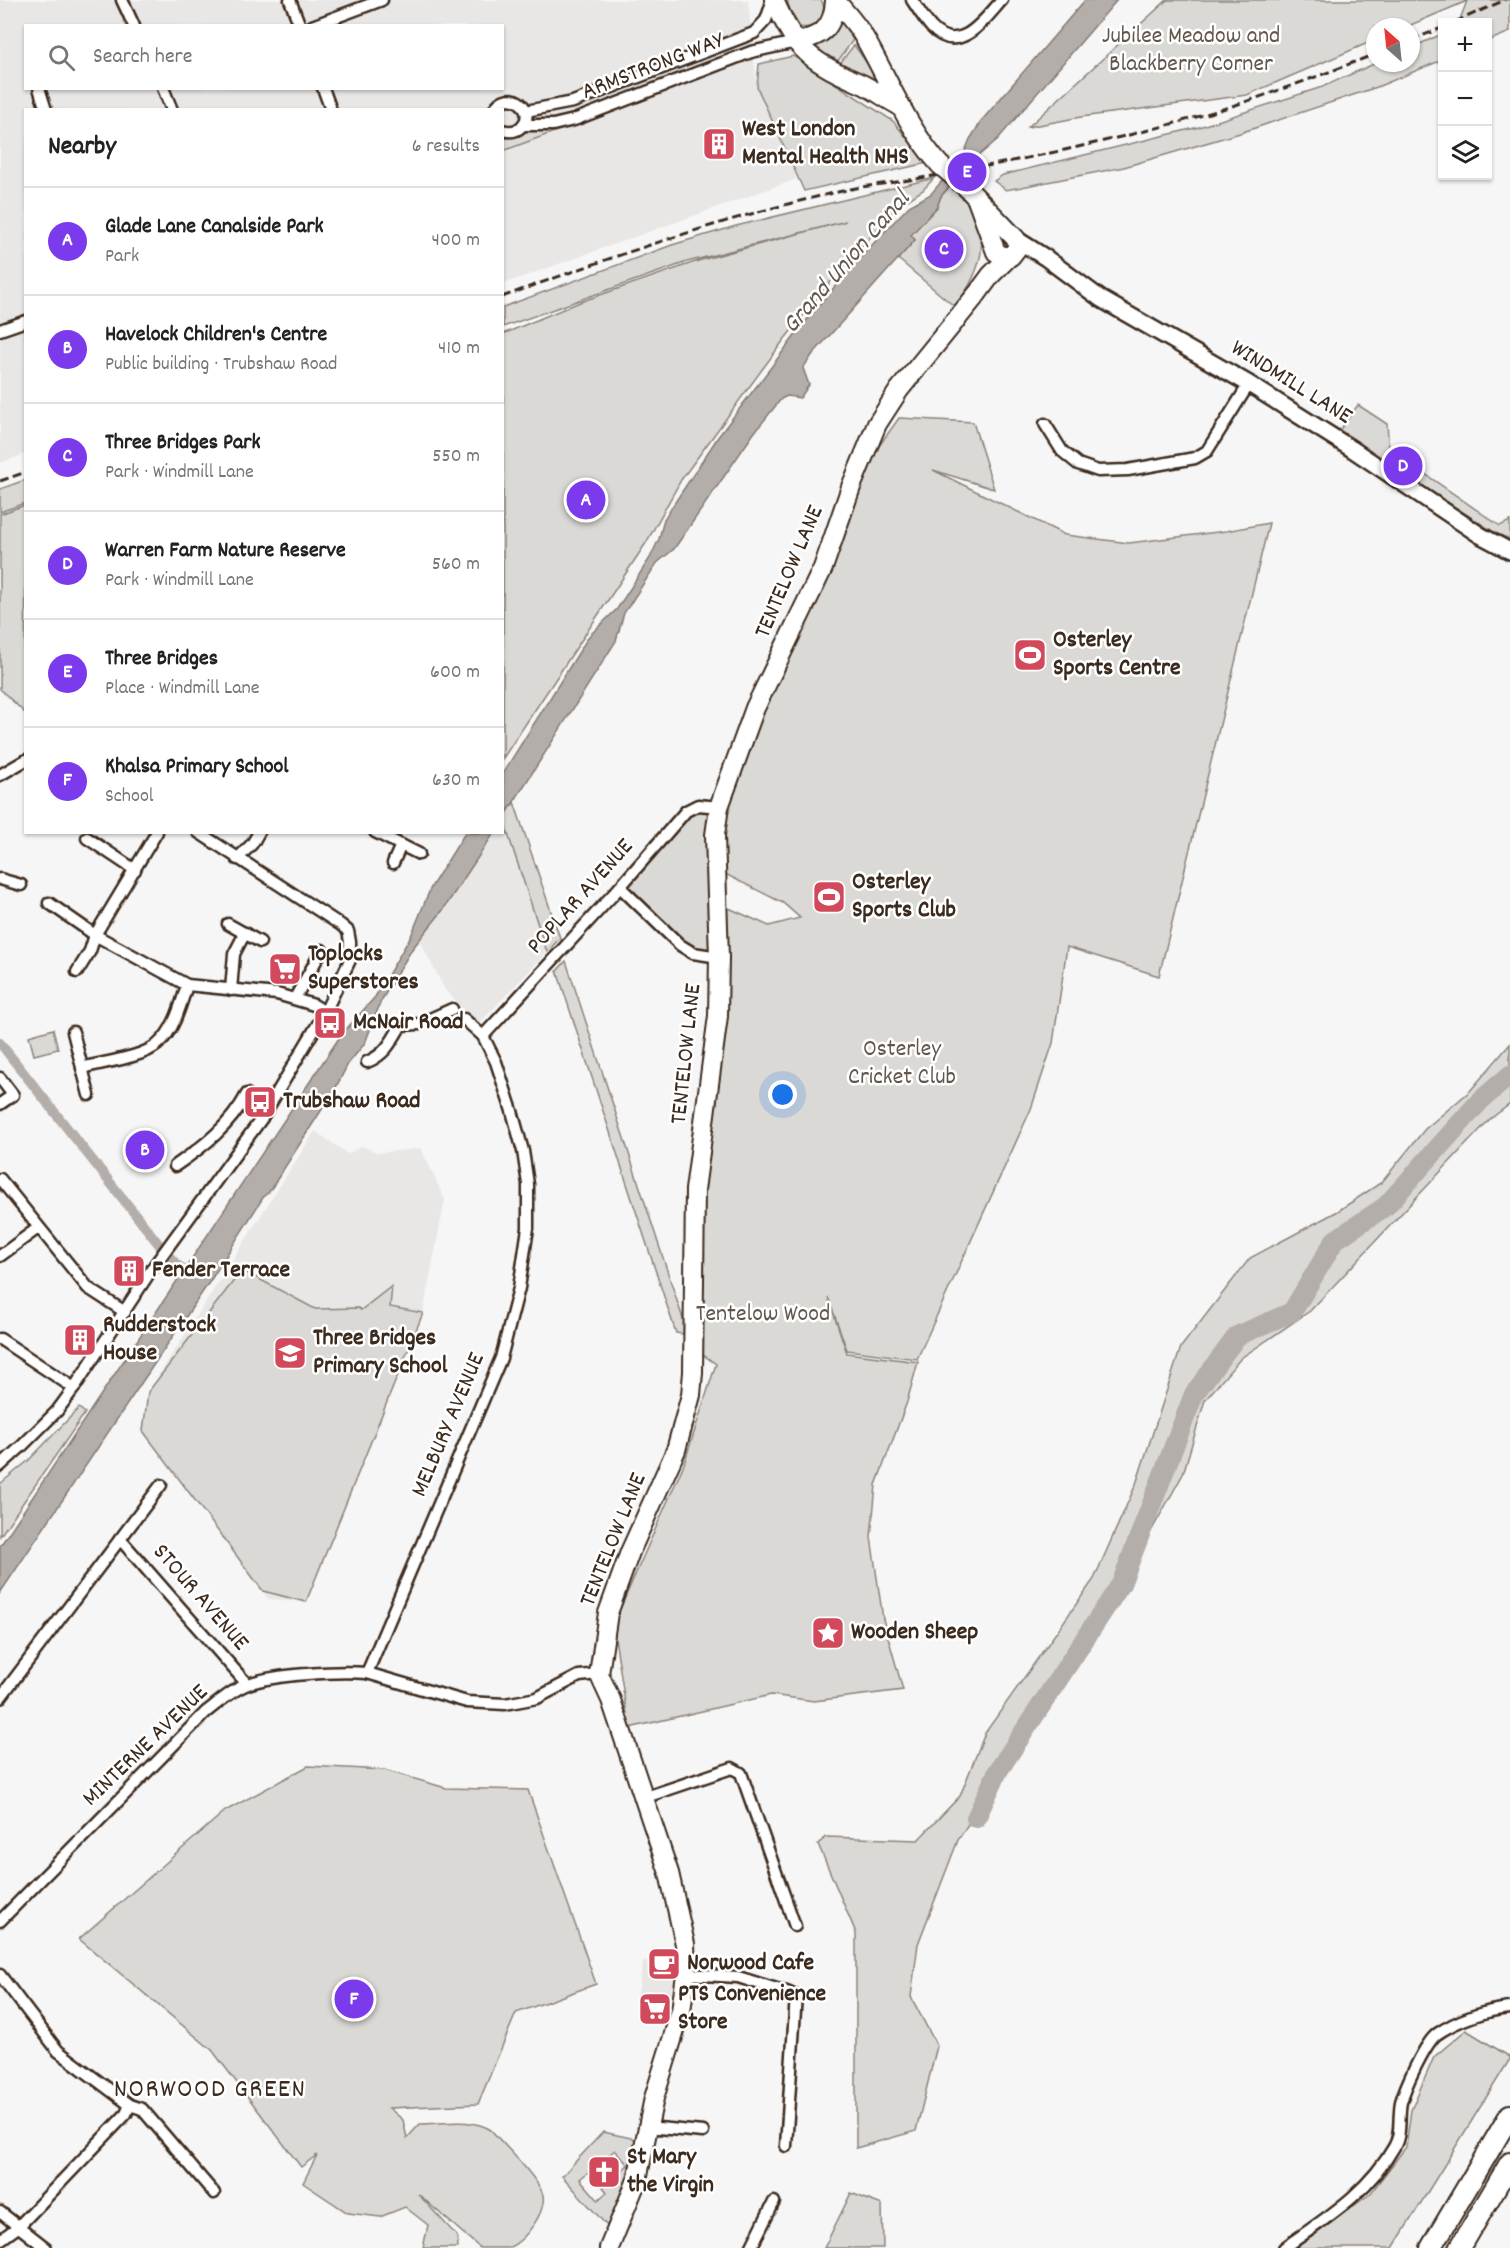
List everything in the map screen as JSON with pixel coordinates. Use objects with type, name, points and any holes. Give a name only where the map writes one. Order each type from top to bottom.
[{"type":"highway","points":[[1431,2248],[1510,2115]]},
{"type":"highway","points":[[1460,2248],[1510,2163]]},
{"type":"main road","name":"WINDMILL LANE","points":[[773,0],[789,32],[806,54],[829,70],[864,85],[900,106]]},
{"type":"main road","name":"WINDMILL LANE","points":[[839,4],[863,36],[884,71],[900,106],[920,138],[940,165],[965,186],[977,200],[1007,246],[1046,258],[1101,299],[1249,384],[1352,449],[1480,535],[1510,551]]},
{"type":"main road","points":[[796,42],[813,38],[823,32],[839,4]]},
{"type":"main road","name":"TENTELOW LANE","points":[[599,1674],[605,1628],[611,1605],[630,1552],[676,1450],[691,1395],[695,1190],[718,1016],[719,957],[715,835],[719,807],[755,708],[823,567],[851,487],[877,424],[898,390],[991,275],[1007,246]]},
{"type":"main road","points":[[599,1674],[611,1700],[676,1900],[686,1944],[686,1974],[681,2011],[662,2069],[647,2127],[637,2180],[609,2248]]},
{"type":"street","points":[[123,0],[133,24]]},
{"type":"street","points":[[290,0],[299,24]]},
{"type":"street","points":[[317,24],[382,0]]},
{"type":"street","name":"ARMSTRONG WAY","points":[[526,111],[573,102],[754,33],[766,20],[773,0]]},
{"type":"street","points":[[912,0],[932,28],[945,37],[955,38],[975,31],[1002,0]]},
{"type":"street","name":"ARMSTRONG WAY","points":[[504,130],[514,131],[523,125],[553,125],[574,120],[751,52],[796,42]]},
{"type":"street","points":[[40,90],[45,108]]},
{"type":"street","points":[[164,90],[171,108]]},
{"type":"street","points":[[324,90],[330,108]]},
{"type":"street","points":[[496,108],[502,100],[512,99],[521,102],[526,111],[526,121],[523,125]]},
{"type":"street","points":[[0,330],[24,322]]},
{"type":"street","points":[[1045,424],[1062,451],[1077,464],[1098,471],[1128,470],[1195,458],[1207,451],[1249,384]]},
{"type":"street","points":[[0,775],[24,761]]},
{"type":"street","name":"POPLAR AVENUE","points":[[483,1036],[686,811],[698,806],[719,807]]},
{"type":"street","points":[[77,972],[90,951],[95,935],[156,834]]},
{"type":"street","points":[[0,1466],[57,1411],[154,1266],[262,1119],[326,1012],[350,960],[348,931],[341,925],[201,834]]},
{"type":"street","points":[[237,859],[252,844],[258,834]]},
{"type":"street","points":[[379,834],[419,854]]},
{"type":"street","points":[[87,838],[135,870]]},
{"type":"street","points":[[393,863],[401,845]]},
{"type":"street","points":[[0,879],[21,885]]},
{"type":"street","name":"TENTELOW LANE","points":[[620,886],[680,945],[693,953],[719,957]]},
{"type":"street","points":[[49,903],[95,935],[187,985],[276,994],[295,998],[326,1012]]},
{"type":"street","points":[[228,924],[260,942]]},
{"type":"street","points":[[231,990],[234,954],[245,933]]},
{"type":"street","points":[[295,998],[322,950]]},
{"type":"street","points":[[82,1068],[144,1052],[159,1044],[178,1015],[187,985]]},
{"type":"street","points":[[367,1062],[378,1057],[388,1047],[401,1025],[419,1024],[452,1009]]},
{"type":"street","name":"MELBURY AVENUE","points":[[367,1673],[501,1358],[519,1288],[528,1228],[523,1150],[512,1111],[496,1062],[483,1036],[464,1019]]},
{"type":"street","points":[[73,1032],[89,1095]]},
{"type":"street","points":[[0,1078],[13,1095],[0,1104]]},
{"type":"street","points":[[175,1166],[200,1149],[228,1124],[244,1099],[262,1119]]},
{"type":"street","points":[[0,1179],[88,1288],[124,1312]]},
{"type":"street","points":[[0,1256],[38,1228]]},
{"type":"street","points":[[0,1339],[74,1388]]},
{"type":"street","points":[[0,1698],[161,1485]]},
{"type":"street","name":"STOUR AVENUE","points":[[120,1539],[247,1684]]},
{"type":"street","name":"MINTERNE AVENUE","points":[[0,1921],[206,1712],[247,1684],[272,1678],[367,1673],[468,1702],[505,1704],[537,1698],[579,1676],[599,1674]]},
{"type":"street","points":[[643,1798],[732,1768],[741,1773],[795,1926]]},
{"type":"street","points":[[686,1974],[738,1977],[796,1995],[786,2146]]},
{"type":"street","points":[[0,1975],[58,2051],[130,2105],[142,2109],[214,2193]]},
{"type":"street","points":[[1284,2248],[1352,2198],[1373,2178],[1396,2145],[1401,2102],[1414,2070],[1436,2035],[1461,2022],[1496,2009],[1510,2008]]},
{"type":"street","points":[[0,2240],[18,2227],[126,2114],[130,2105]]},
{"type":"street","points":[[647,2127],[703,2132]]},
{"type":"street","points":[[751,2248],[774,2202]]},
{"type":"street","points":[[0,2212],[46,2248]]},
{"type":"shaded area","points":[[0,0],[748,0],[757,87],[797,179],[504,284],[504,108],[24,108],[24,454],[0,463]]},
{"type":"shaded area","points":[[1085,0],[1117,0],[998,139],[969,164],[941,196],[937,207],[911,235],[915,240],[813,354],[803,368],[809,385],[800,398],[787,396],[781,399],[754,433],[674,549],[657,563],[624,613],[616,641],[504,817],[504,771],[589,636],[617,609],[650,558],[659,539],[664,519],[718,437],[813,312],[854,264],[909,206],[931,194],[963,156],[970,139],[983,119]]},
{"type":"shaded area","points":[[504,822],[547,952],[478,1025],[445,990],[419,939],[443,910],[493,834],[504,834]]},
{"type":"shaded area","points":[[464,834],[493,834],[443,910],[412,949],[381,1001],[365,1043],[348,1064],[335,1089],[269,1192],[264,1196],[212,1278],[0,1593],[0,1546],[341,1035],[375,997],[411,936],[431,887]]},
{"type":"shaded area","name":"Three Bridges Primary School","points":[[315,1131],[348,1154],[362,1146],[378,1153],[421,1148],[445,1200],[423,1313],[306,1602],[268,1599],[143,1431],[148,1392]]},
{"type":"shaded area","points":[[677,1956],[666,2022],[654,2018],[636,2004],[643,1962]]},
{"type":"green space","points":[[787,0],[821,0],[824,6],[823,17],[817,25],[799,27],[793,20]]},
{"type":"green space","name":"Jubilee Meadow and Blackberry Corner","points":[[1167,0],[1510,0],[1510,32],[1492,39],[1492,18],[1461,18],[1467,1],[1420,21],[1420,18],[1366,18],[1366,44],[1247,95],[1081,117],[1028,127]]},
{"type":"green space","points":[[840,18],[853,40],[838,61],[834,58],[831,61],[810,45]]},
{"type":"green space","points":[[1438,36],[1438,62],[1420,69],[1420,44]]},
{"type":"green space","points":[[854,45],[887,91],[837,67]]},
{"type":"green space","points":[[793,56],[893,121],[927,163],[804,191],[757,87],[759,64]]},
{"type":"green space","points":[[1366,67],[1366,72],[1413,72],[1377,87],[1240,133],[1124,167],[1006,190],[994,181],[1003,175],[1199,127],[1322,87]]},
{"type":"green space","points":[[562,129],[504,151],[504,139],[515,132]]},
{"type":"green space","points":[[934,178],[923,190],[897,207],[833,279],[783,341],[681,480],[646,543],[504,756],[504,334],[580,302],[701,260],[846,221],[687,262],[504,327],[504,307],[672,245],[736,226]]},
{"type":"green space","points":[[952,185],[966,200],[975,215],[982,245],[980,260],[974,275],[955,307],[898,259],[915,240],[910,235],[937,207],[941,196]]},
{"type":"green space","points":[[1358,405],[1387,424],[1389,449],[1500,526],[1510,521],[1510,539],[1497,534],[1338,432]]},
{"type":"green space","points":[[899,418],[973,422],[994,489],[933,470],[1065,535],[1129,543],[1226,531],[1269,523],[1159,976],[1067,947],[1053,1043],[1031,1109],[917,1359],[847,1350],[828,1297],[847,1353],[918,1362],[907,1402],[876,1485],[871,1537],[883,1619],[903,1690],[814,1701],[771,1695],[629,1728],[613,1625],[684,1464],[716,1364],[695,1349],[695,1270],[718,1081],[722,905],[769,926],[800,918],[783,903],[727,875],[718,865],[717,832],[759,717],[869,460]]},
{"type":"green space","points":[[24,480],[24,503],[0,512],[0,489]]},
{"type":"green space","points":[[24,506],[24,712],[0,689],[0,514]]},
{"type":"green space","points":[[514,802],[560,938],[547,952],[504,822],[504,817]]},
{"type":"green space","points":[[719,807],[719,957],[693,953],[620,887],[686,811]]},
{"type":"green space","points":[[566,961],[684,1322],[683,1334],[676,1333],[557,971]]},
{"type":"green space","points":[[53,1029],[58,1049],[34,1055],[29,1036]]},
{"type":"green space","points":[[1510,1044],[1510,1104],[1490,1119],[1310,1311],[1241,1358],[1205,1400],[1183,1474],[1143,1546],[958,1840],[918,1944],[911,1997],[937,2046],[916,2131],[856,2148],[856,1933],[818,1844],[826,1837],[918,1840],[960,1796],[985,1733],[1094,1579],[1136,1484],[1181,1347],[1250,1258],[1338,1211],[1382,1182],[1425,1129],[1470,1091]]},
{"type":"green space","name":"Three Bridges Primary School","points":[[242,1270],[315,1309],[358,1308],[361,1310],[392,1286],[390,1307],[423,1313],[306,1602],[263,1591],[143,1431],[148,1392]]},
{"type":"green space","points":[[79,1408],[85,1413],[0,1536],[0,1484],[29,1460]]},
{"type":"green space","points":[[308,1766],[384,1770],[446,1788],[528,1790],[596,1984],[516,2013],[478,2104],[389,2108],[403,2120],[407,2138],[420,2124],[466,2122],[483,2126],[491,2130],[526,2169],[542,2192],[542,2207],[528,2232],[508,2248],[480,2248],[418,2194],[457,2236],[458,2248],[423,2248],[428,2225],[405,2207],[380,2217],[348,2213],[303,2183],[317,2155],[301,2167],[212,2050],[79,1939],[225,1811]]},
{"type":"green space","points":[[1466,2030],[1510,2059],[1393,2248],[1296,2248],[1370,2194],[1406,2147],[1411,2110],[1434,2057]]},
{"type":"green space","points":[[603,2132],[636,2139],[623,2194],[608,2227],[562,2176]],"holes":[[[615,2150],[628,2165],[603,2187],[607,2192],[598,2200],[580,2179]]]},
{"type":"green space","points":[[851,2193],[882,2205],[883,2248],[824,2248]]},
{"type":"waterway","points":[[0,1043],[161,1247],[176,1264],[195,1278]]},
{"type":"waterway","points":[[976,1818],[998,1771],[1121,1584],[1194,1394],[1237,1336],[1292,1312],[1335,1240],[1386,1206],[1480,1101],[1510,1075]]},
{"type":"railway","points":[[1464,18],[1505,0]]},
{"type":"railway","points":[[1420,37],[1438,30]]},
{"type":"railway","points":[[504,296],[631,251],[762,211],[851,189],[980,167],[1137,133],[1258,98],[1366,58]]},
{"type":"railway","points":[[0,481],[24,473]]},
{"type":"place","name":"West London Mental Health NHS","points":[[719,144]]},
{"type":"place","name":"Three Bridges","points":[[967,172]]},
{"type":"place","name":"Three Bridges Park","points":[[944,249]]},
{"type":"place","name":"Warren Farm Nature Reserve","points":[[1403,466]]},
{"type":"place","name":"Glade Lane Canalside Park","points":[[586,500]]},
{"type":"place","name":"Osterley Sports Centre","points":[[1030,655]]},
{"type":"place","name":"Osterley Sports Club","points":[[829,897]]},
{"type":"place","name":"Toplocks Superstores","points":[[285,969]]},
{"type":"place","name":"McNair Road","points":[[330,1023]]},
{"type":"place","name":"Trubshaw Road","points":[[260,1102]]},
{"type":"place","name":"Havelock Children's Centre","points":[[145,1150]]},
{"type":"place","name":"Fender Terrace","points":[[129,1271]]},
{"type":"place","name":"Rudderstock House","points":[[80,1340]]},
{"type":"place","name":"Three Bridges Primary School","points":[[290,1353]]},
{"type":"place","name":"Wooden Sheep","points":[[828,1633]]},
{"type":"place","name":"Norwood Cafe","points":[[664,1964]]},
{"type":"place","name":"Khalsa Primary School","points":[[354,1999]]},
{"type":"place","name":"PTS Convenience Store","points":[[655,2009]]},
{"type":"place","name":"St Mary the Virgin","points":[[604,2172]]},
{"type":"district","name":"NORWOOD GREEN","points":[[210,2090]]},
{"type":"water label","name":"Grand Union Canal","points":[[847,263]]},
{"type":"park label","name":"Osterley Cricket Club","points":[[902,1064]]},
{"type":"park label","name":"Tentelow Wood","points":[[763,1315]]}]
